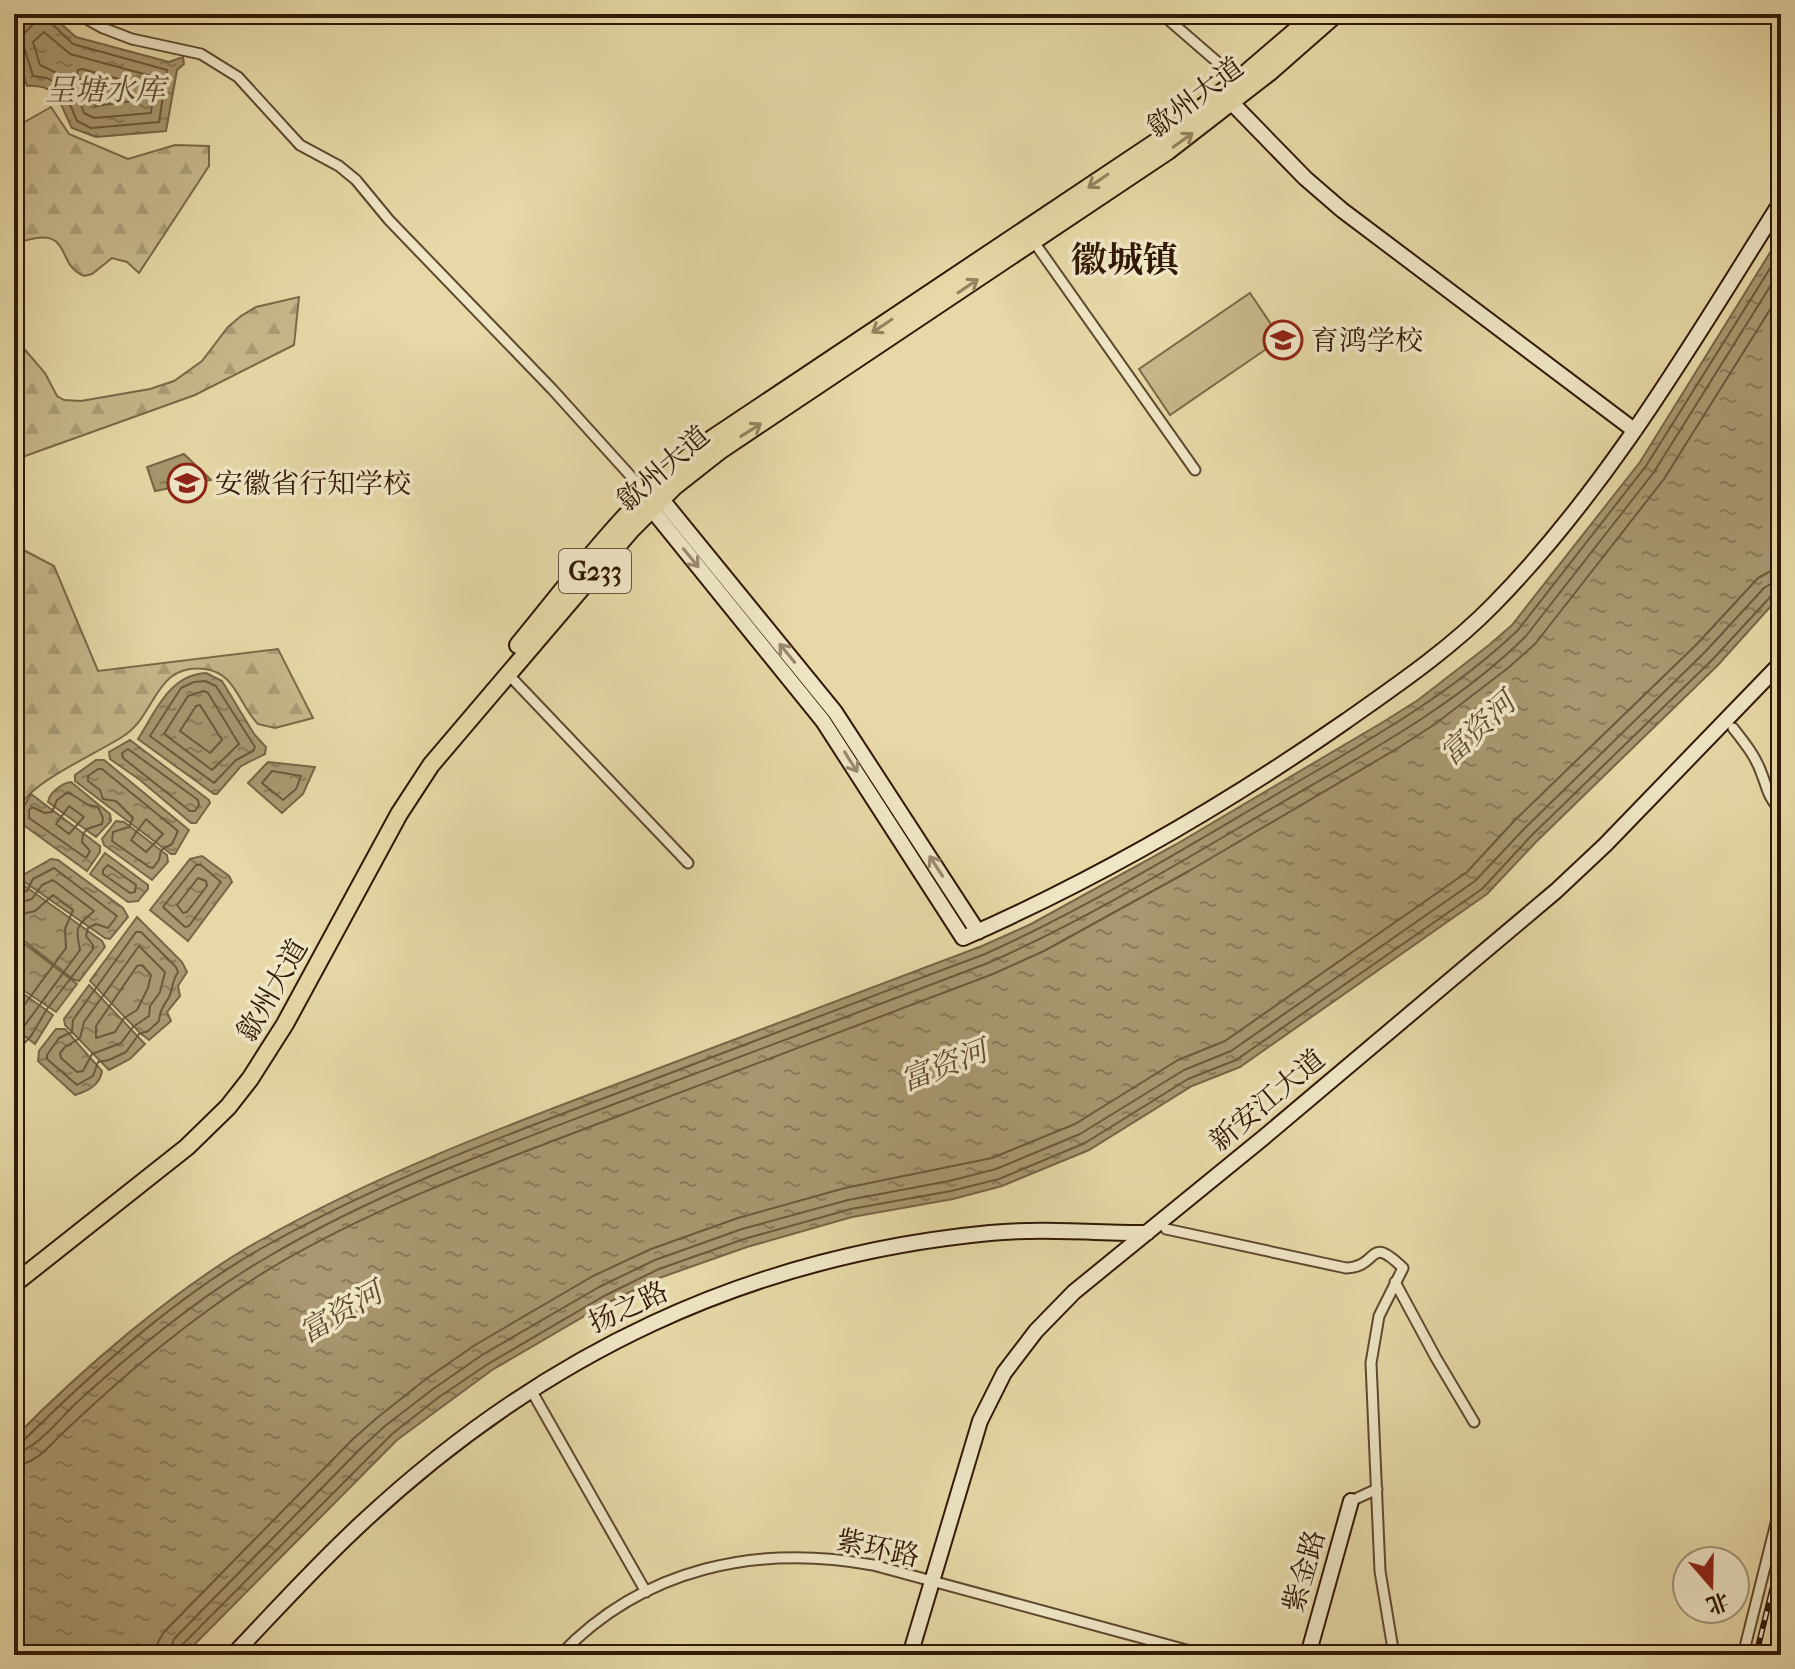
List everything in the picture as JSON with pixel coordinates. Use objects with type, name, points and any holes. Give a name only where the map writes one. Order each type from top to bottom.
[{"type":"highway","name":"歙州大道","points":[[14,1271],[180,1139],[231,1087],[276,1019],[390,809],[423,759],[551,601],[651,497],[713,438],[1126,163],[1238,80],[1315,14]]},
{"type":"highway","name":"歙州大道","points":[[14,1284],[187,1147],[239,1093],[285,1024],[417,785],[446,745],[651,497],[1168,151],[1232,103],[1336,14]]},
{"type":"street","points":[[78,14],[118,34],[201,54],[238,77],[300,145],[339,166],[356,180],[389,220],[651,497],[835,712],[978,932]]},
{"type":"street","points":[[1162,14],[1238,80]]},
{"type":"street","points":[[1232,103],[1305,178],[1342,210],[1634,430]]},
{"type":"street","points":[[651,497],[823,721],[963,938],[1089,878],[1213,808],[1329,733],[1446,648],[1491,607],[1524,571],[1589,491],[1634,430],[1781,202]]},
{"type":"street","points":[[1034,242],[1195,470]]},
{"type":"street","name":"新安江大道","points":[[920,1655],[974,1437],[1004,1373],[1036,1331],[1061,1304],[1556,891],[1605,845],[1781,663]]},
{"type":"street","points":[[507,673],[688,863]]},
{"type":"street","name":"新安江大道","points":[[910,1655],[937,1583],[983,1440],[1012,1378],[1032,1351],[1068,1311],[1562,898],[1781,677]]},
{"type":"street","points":[[1733,728],[1750,750],[1761,771],[1764,788],[1781,812]]},
{"type":"street","points":[[1166,1229],[1346,1268],[1361,1266],[1375,1253],[1382,1251],[1403,1268],[1379,1316],[1372,1351],[1380,1571],[1394,1655]]},
{"type":"street","name":"扬之路","points":[[233,1655],[380,1506],[454,1445],[578,1360],[651,1323],[765,1278],[820,1261],[882,1248],[992,1233],[1147,1233]]},
{"type":"street","points":[[1395,1282],[1474,1422]]},
{"type":"street","points":[[531,1390],[646,1592]]},
{"type":"street","points":[[1351,1501],[1377,1489]]},
{"type":"street","name":"紫金路","points":[[1308,1655],[1351,1501]]},
{"type":"street","points":[[1743,1655],[1781,1503]]},
{"type":"street","name":"紫环路","points":[[560,1655],[600,1621],[646,1592],[681,1576],[716,1565],[792,1556],[853,1562],[1205,1655]]},
{"type":"green space","points":[[51,107],[69,134],[128,159],[175,145],[209,146],[209,166],[139,273],[127,262],[112,258],[92,274],[84,276],[69,263],[55,241],[34,238],[14,244],[14,128]]},
{"type":"green space","points":[[1250,293],[1281,339],[1170,415],[1139,369]]},
{"type":"green space","points":[[299,297],[294,345],[195,395],[14,460],[14,337],[45,373],[57,396],[64,400],[81,401],[150,389],[174,381],[202,361],[228,327],[241,316],[256,307]]},
{"type":"green space","points":[[14,545],[54,566],[98,671],[278,649],[313,718],[275,728],[258,724],[224,677],[205,669],[189,669],[176,674],[166,681],[136,726],[52,777],[27,797],[21,806],[14,864]]},
{"type":"water","name":"呈塘水库","points":[[34,14],[50,14],[76,37],[169,62],[183,57],[184,64],[177,70],[166,131],[96,137],[72,128],[52,92],[38,86],[27,86],[14,46],[14,34]]},
{"type":"water","name":"富资河","points":[[1781,235],[1781,595],[1718,665],[1536,842],[1487,894],[1240,1067],[1192,1086],[1089,1150],[1002,1186],[953,1199],[852,1217],[747,1247],[662,1277],[607,1303],[492,1370],[397,1440],[184,1655],[14,1655],[14,1438],[69,1385],[162,1306],[259,1241],[393,1174],[531,1117],[982,946],[1031,924],[1175,845],[1418,700],[1512,625],[1640,462]]},
{"type":"water","points":[[184,454],[211,480],[155,491],[147,467]]},
{"type":"water","points":[[206,673],[222,681],[254,734],[266,747],[265,754],[241,766],[217,794],[138,739],[173,687],[193,675]]},
{"type":"water","points":[[130,740],[209,800],[196,823],[191,823],[110,759],[109,752]]},
{"type":"water","points":[[96,760],[104,760],[189,830],[175,854],[75,781],[75,775]]},
{"type":"water","points":[[268,762],[315,767],[303,794],[282,813],[248,783]]},
{"type":"water","points":[[71,782],[110,814],[111,821],[96,837],[48,802],[56,789]]},
{"type":"water","points":[[31,794],[100,846],[100,852],[87,871],[22,824],[20,813]]},
{"type":"water","points":[[116,821],[124,822],[167,855],[168,862],[152,880],[104,845],[102,839]]},
{"type":"water","points":[[105,853],[148,885],[138,901],[128,902],[90,874]]},
{"type":"water","points":[[202,856],[229,876],[232,882],[188,941],[150,910],[190,859]]},
{"type":"water","points":[[51,859],[58,860],[123,908],[128,917],[110,939],[23,881],[23,875]]},
{"type":"water","points":[[22,884],[102,941],[105,947],[79,981],[14,933],[14,890]]},
{"type":"water","points":[[137,917],[182,962],[187,972],[178,986],[180,996],[167,1012],[171,1021],[149,1040],[90,981]]},
{"type":"water","points":[[14,936],[77,984],[56,1012],[14,984]]},
{"type":"water","points":[[89,985],[145,1044],[130,1059],[109,1070],[65,1025],[64,1019]]},
{"type":"water","points":[[14,987],[53,1015],[35,1044],[14,1028]]},
{"type":"water","points":[[56,1029],[65,1029],[102,1071],[96,1084],[84,1092],[75,1095],[38,1061],[39,1051]]},
{"type":"railway","points":[[1756,1655],[1781,1554]]},
{"type":"place","name":"育鸿学校","points":[[1283,340]]},
{"type":"place","name":"安徽省行知学校","points":[[187,483]]},
{"type":"district","name":"徽城镇","points":[[1125,260]]}]
